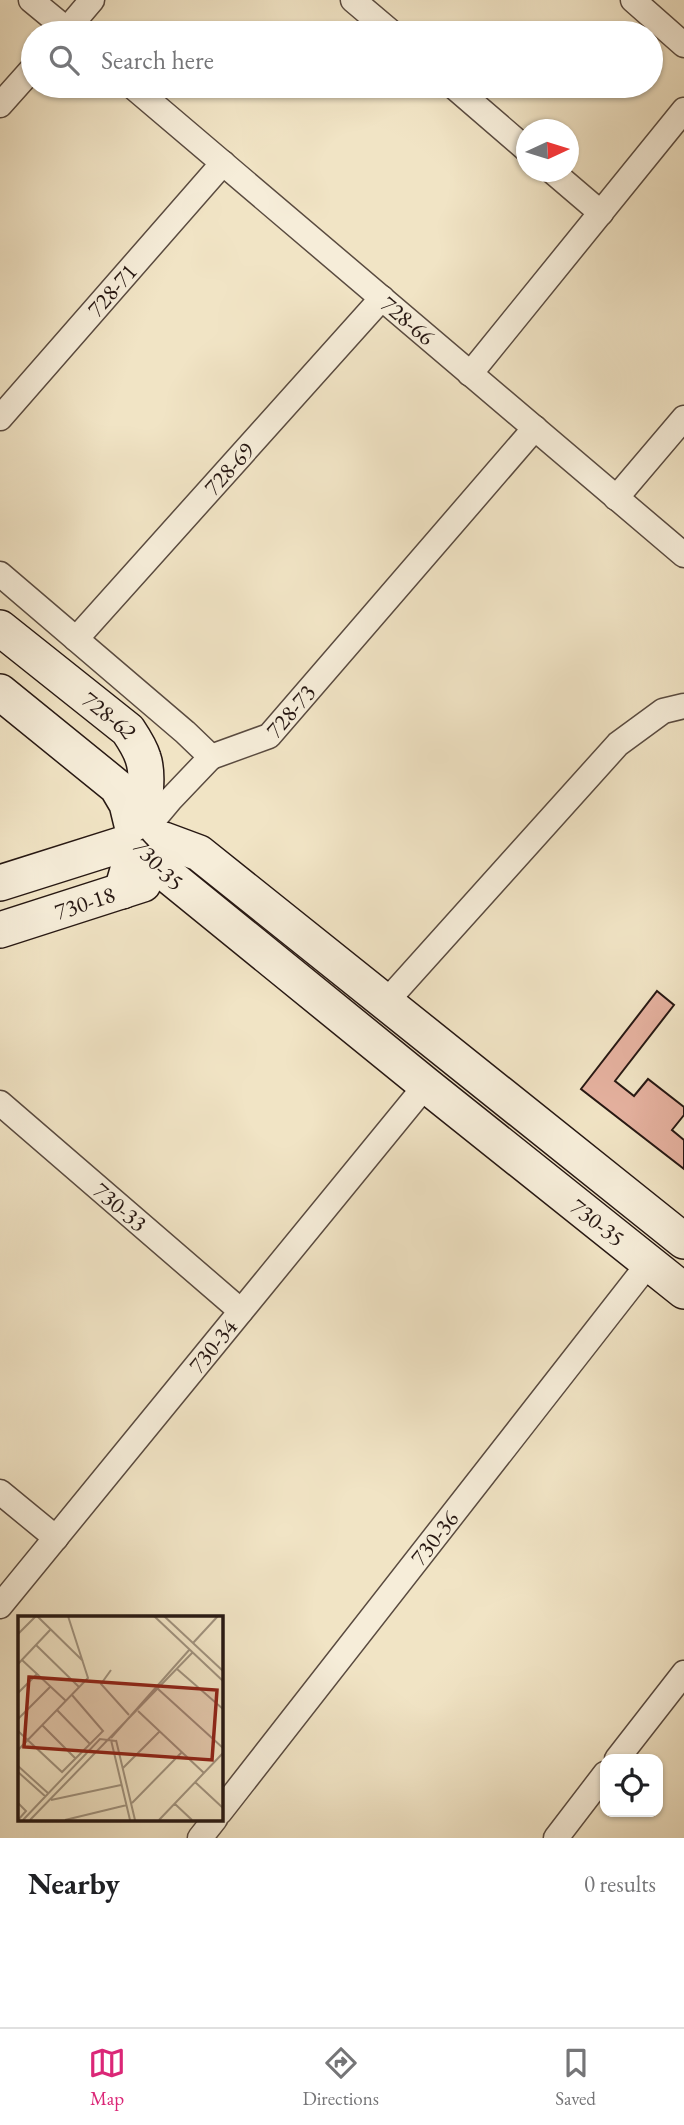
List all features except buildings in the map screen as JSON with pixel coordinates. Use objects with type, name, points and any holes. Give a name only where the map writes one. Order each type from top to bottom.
[{"type":"street","points":[[31,0],[55,21]]},
{"type":"street","points":[[76,21],[92,0]]},
{"type":"street","points":[[353,0],[378,21]]},
{"type":"street","points":[[633,0],[656,21]]},
{"type":"street","points":[[663,27],[684,46]]},
{"type":"street","points":[[0,105],[21,81]]},
{"type":"street","name":"728-66","points":[[146,98],[684,555]]},
{"type":"street","points":[[467,98],[516,140]]},
{"type":"street","points":[[470,374],[684,110]]},
{"type":"street","name":"728-71","points":[[0,418],[223,163]]},
{"type":"street","points":[[565,182],[601,212]]},
{"type":"street","name":"728-69","points":[[76,639],[382,298]]},
{"type":"street","points":[[617,498],[684,418]]},
{"type":"street","name":"728-73","points":[[211,757],[269,736],[535,428]]},
{"type":"street","points":[[0,574],[211,757],[136,840]]},
{"type":"street","name":"728-62","points":[[0,628],[128,730],[133,737],[144,761],[146,789],[122,891]]},
{"type":"street","name":"728-62","points":[[0,692],[117,787],[127,804],[136,840]]},
{"type":"street","points":[[385,1003],[618,744],[663,711],[684,706]]},
{"type":"street","name":"730-35","points":[[136,840],[164,839],[199,853],[684,1241]]},
{"type":"street","name":"730-35","points":[[136,840],[169,876],[684,1291]]},
{"type":"street","name":"730-18","points":[[0,883],[136,840]]},
{"type":"street","name":"730-18","points":[[0,930],[169,876]]},
{"type":"street","name":"730-34","points":[[0,1606],[426,1085]]},
{"type":"street","name":"730-33","points":[[0,1103],[241,1311]]},
{"type":"street","name":"730-36","points":[[222,1809],[649,1263]]},
{"type":"street","points":[[0,1492],[56,1538]]},
{"type":"street","points":[[621,1754],[684,1673]]},
{"type":"street","points":[[556,1838],[600,1781]]},
{"type":"street","points":[[200,1838],[214,1820]]}]
